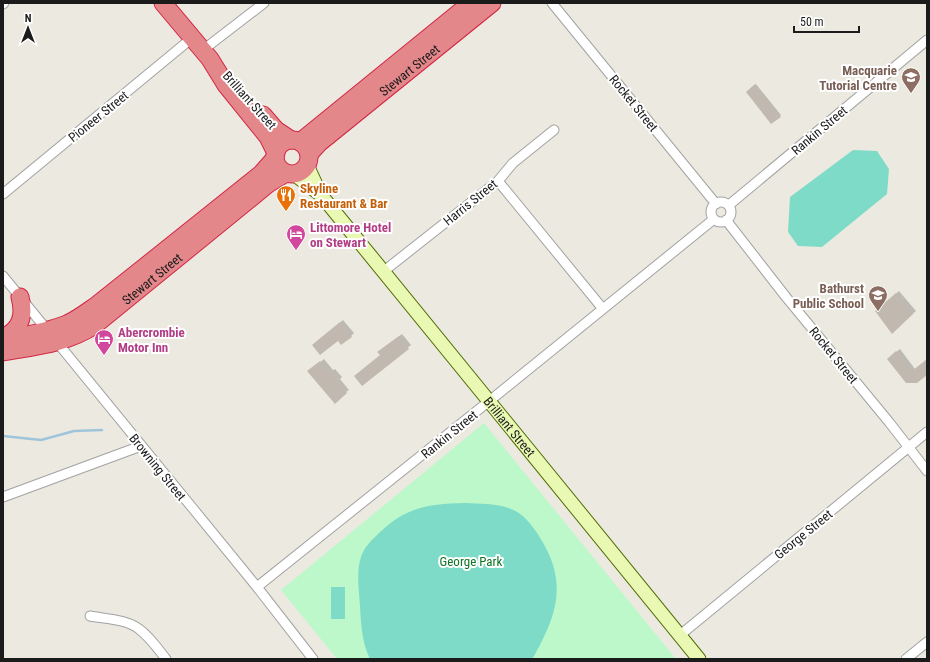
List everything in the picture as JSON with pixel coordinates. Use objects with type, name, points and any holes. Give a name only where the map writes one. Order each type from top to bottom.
[{"type":"highway","name":"Brilliant Street","points":[[163,3],[202,49],[234,79],[298,158],[279,168],[276,155],[268,137],[226,85],[202,49]]},
{"type":"highway","name":"Stewart Street","points":[[3,339],[52,337],[71,338],[95,325],[268,184],[471,3]]},
{"type":"highway","name":"Stewart Street","points":[[298,158],[319,143],[492,3]]},
{"type":"highway","name":"Stewart Street","points":[[3,352],[52,337],[68,323],[97,305],[261,174],[276,155],[281,144],[298,158]]},
{"type":"highway","points":[[3,339],[12,333],[18,326],[21,319],[23,312],[20,297]]},
{"type":"street","name":"Pioneer Street","points":[[3,194],[264,3]]},
{"type":"street","name":"Rocket Street","points":[[552,3],[716,204]]},
{"type":"street","name":"Rankin Street","points":[[729,205],[927,40]]},
{"type":"street","name":"Harris Street","points":[[384,271],[498,181],[513,163],[554,130]]},
{"type":"street","name":"Brilliant Street","points":[[298,158],[321,195],[698,659]]},
{"type":"street","points":[[498,181],[603,309]]},
{"type":"street","points":[[721,202],[729,205],[731,213],[726,220],[720,222],[712,216],[712,209],[716,204],[721,202]]},
{"type":"street","name":"Rankin Street","points":[[257,587],[714,219]]},
{"type":"street","name":"Rocket Street","points":[[726,220],[786,297],[927,471]]},
{"type":"street","name":"Browning Street","points":[[3,276],[257,587],[310,658]]},
{"type":"street","name":"George Street","points":[[679,636],[927,432]]},
{"type":"street","points":[[3,497],[141,446]]},
{"type":"street","points":[[90,616],[127,623],[138,628],[148,637],[166,659]]},
{"type":"street","points":[[906,659],[927,642]]},
{"type":"green space","points":[[853,150],[877,151],[889,169],[887,194],[822,247],[798,246],[788,232],[790,197]]},
{"type":"green space","name":"George Park","points":[[484,423],[676,659],[337,659],[281,590]]},
{"type":"green space","points":[[465,503],[494,505],[506,507],[516,511],[530,524],[548,552],[554,568],[556,597],[554,611],[549,625],[534,656],[532,659],[370,659],[362,633],[358,575],[359,563],[364,550],[379,533],[399,517],[409,512],[419,508],[440,504]]},
{"type":"green space","points":[[331,587],[345,587],[345,619],[331,619]]},
{"type":"building","points":[[755,84],[781,117],[771,124],[746,92]]},
{"type":"building","points":[[896,293],[913,314],[892,334],[875,311]]},
{"type":"building","points":[[340,322],[352,337],[341,345],[338,341],[320,355],[312,345]]},
{"type":"building","points":[[399,336],[409,349],[362,386],[354,376],[380,355],[377,352]]},
{"type":"building","points":[[896,351],[912,371],[927,359],[927,375],[917,383],[906,383],[887,359]]},
{"type":"building","points":[[320,361],[330,372],[332,371],[340,381],[338,382],[347,393],[335,404],[307,371]]},
{"type":"waterway","points":[[3,436],[41,440],[74,431],[102,430]]},
{"type":"place","name":"Macquarie Tutorial Centre","points":[[911,94]]},
{"type":"place","name":"Skyline Restaurant & Bar","points":[[286,212]]},
{"type":"place","name":"Littomore Hotel on Stewart","points":[[296,251]]},
{"type":"place","name":"Bathurst Public School","points":[[878,312]]},
{"type":"place","name":"Abercrombie Motor Inn","points":[[104,356]]}]
